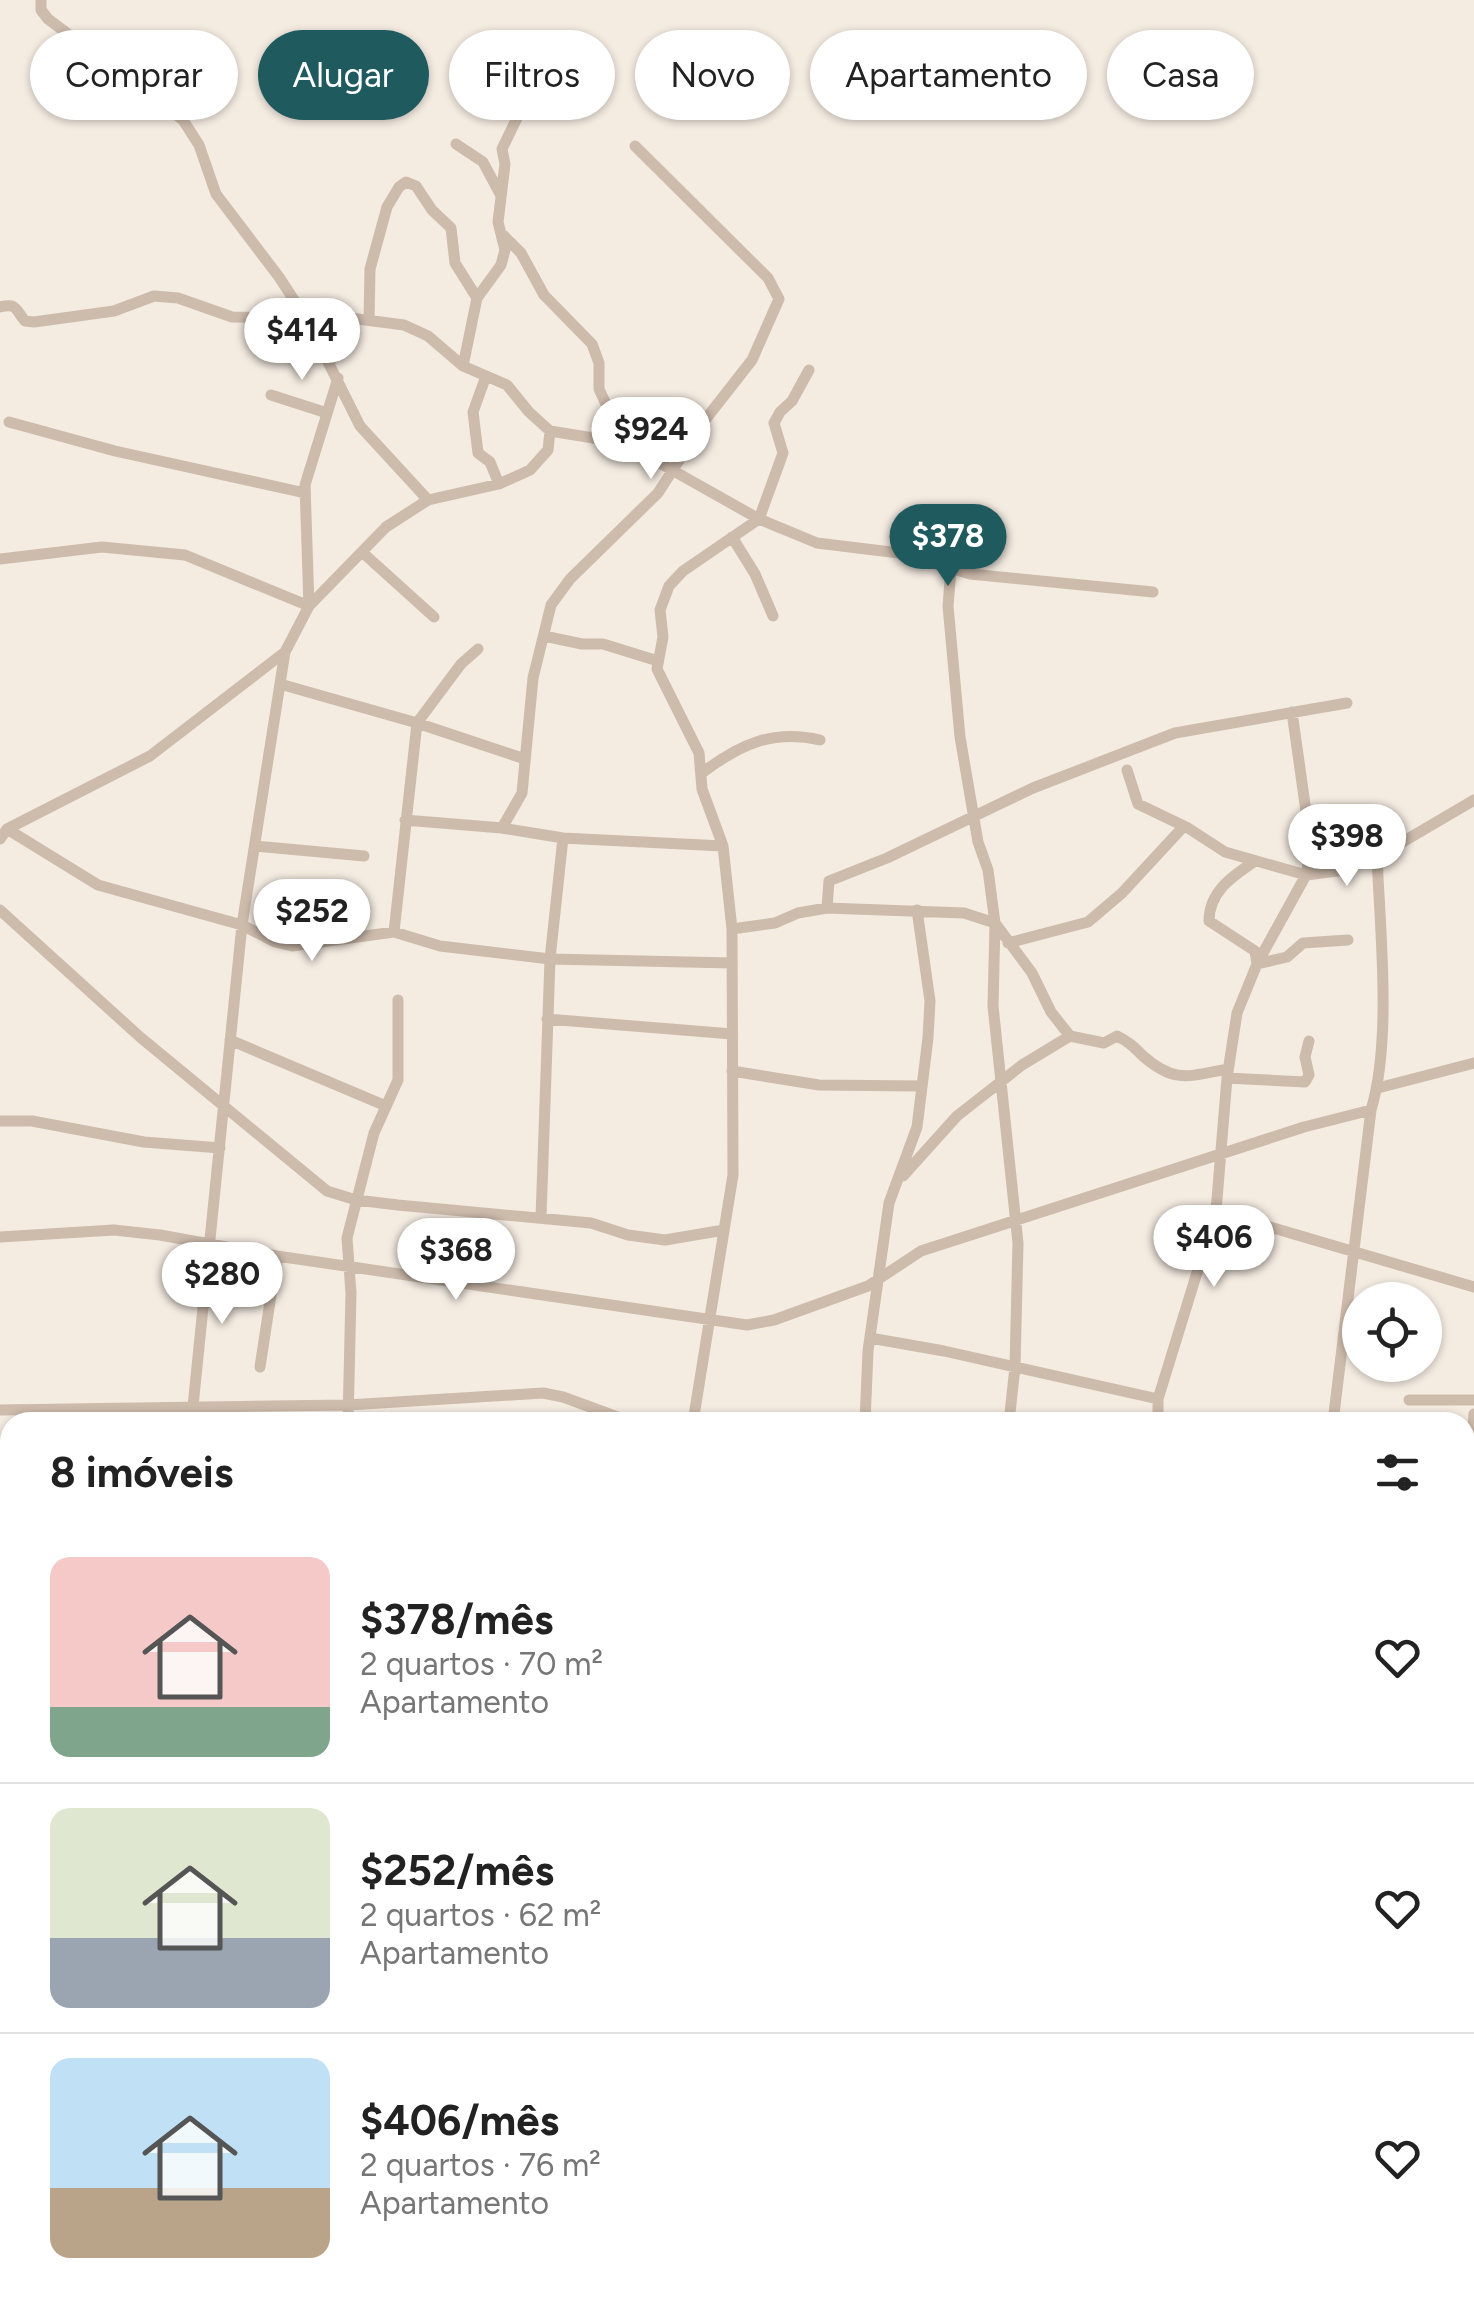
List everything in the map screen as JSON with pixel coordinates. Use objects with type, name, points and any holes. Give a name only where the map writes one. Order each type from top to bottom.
[{"type":"street","points":[[42,0],[41,10],[48,19],[183,120],[199,145],[216,194],[279,276],[307,320],[360,426],[428,500]]},
{"type":"street","points":[[463,366],[478,298],[502,265],[505,250],[498,222],[500,194],[506,137],[515,120]]},
{"type":"street","points":[[456,144],[484,162],[500,194]]},
{"type":"street","points":[[502,828],[522,793],[533,678],[551,605],[570,579],[637,516],[674,471],[705,420],[752,360],[779,300],[768,278],[635,146]]},
{"type":"street","points":[[369,320],[370,269],[388,207],[399,186],[406,182],[416,186],[432,210],[451,228],[455,263],[478,298]]},
{"type":"street","points":[[503,235],[521,252],[544,295],[592,344],[599,363],[599,388],[624,444]]},
{"type":"street","points":[[0,308],[11,304],[18,307],[24,321],[34,322],[114,312],[154,296],[178,298],[232,317],[350,318],[404,325],[463,366],[507,385],[550,431],[624,444],[758,519],[817,543],[899,553],[970,574],[1153,592]]},
{"type":"street","points":[[330,362],[350,318]]},
{"type":"street","points":[[695,1412],[733,1175],[732,929],[723,846],[702,790],[699,753],[658,675],[664,638],[660,610],[670,586],[683,571],[758,519],[782,453],[774,423],[810,370]]},
{"type":"street","points":[[486,376],[472,412],[478,454],[490,462],[500,484]]},
{"type":"street","points":[[310,606],[305,493],[338,378]]},
{"type":"street","points":[[270,395],[327,413]]},
{"type":"street","points":[[9,422],[115,451],[305,493]]},
{"type":"street","points":[[193,1412],[242,925],[285,652],[310,606],[386,527],[428,500],[500,484],[530,470],[548,450],[550,431]]},
{"type":"street","points":[[732,537],[755,574],[773,616]]},
{"type":"street","points":[[0,559],[102,547],[185,555],[310,606]]},
{"type":"street","points":[[362,552],[434,618]]},
{"type":"street","points":[[951,569],[948,606],[960,736],[995,923],[993,1006],[1016,1220],[1015,1368],[1010,1412]]},
{"type":"street","points":[[544,636],[604,644],[658,661]]},
{"type":"street","points":[[394,932],[417,723],[461,664],[478,649]]},
{"type":"street","points":[[4,834],[150,756],[285,652]]},
{"type":"street","points":[[280,684],[525,759]]},
{"type":"street","points":[[827,908],[829,881],[1032,788],[1175,733],[1347,703]]},
{"type":"street","points":[[1158,1412],[1158,1400],[1216,1211],[1232,1029],[1257,964],[1306,875],[1311,847],[1292,712]]},
{"type":"street","points":[[702,773],[722,757],[776,735],[797,734],[820,740]]},
{"type":"street","points":[[1127,770],[1138,804],[1184,826],[1224,852],[1306,875],[1337,871],[1377,857],[1474,800]]},
{"type":"street","points":[[405,820],[502,828],[563,838],[723,846]]},
{"type":"street","points":[[1008,942],[1088,922],[1184,826]]},
{"type":"street","points":[[4,834],[98,884],[242,925],[292,946],[394,932],[440,946],[550,959],[732,964]]},
{"type":"street","points":[[541,1218],[550,959],[563,838]]},
{"type":"street","points":[[254,846],[364,856]]},
{"type":"street","points":[[1335,1412],[1370,1110],[1378,1088],[1382,996],[1377,857]]},
{"type":"street","points":[[1255,861],[1224,883],[1209,911],[1209,921],[1254,952],[1257,964]]},
{"type":"street","points":[[732,929],[775,923],[798,913],[827,908],[964,913],[995,923],[1070,1036],[1104,1044],[1117,1036],[1174,1078],[1228,1073],[1305,1082],[1309,1075],[1305,1058],[1309,1041]]},
{"type":"street","points":[[0,910],[224,1107],[327,1191],[356,1200],[591,1223],[628,1236],[665,1240],[724,1230]]},
{"type":"street","points":[[866,1412],[870,1338],[889,1203],[917,1127],[930,1001],[917,910]]},
{"type":"street","points":[[1257,964],[1287,957],[1302,943],[1348,940]]},
{"type":"street","points":[[348,1412],[352,1364],[347,1238],[374,1133],[400,1069],[398,1000]]},
{"type":"street","points":[[547,1019],[732,1034]]},
{"type":"street","points":[[900,1180],[956,1116],[1022,1064],[1070,1036]]},
{"type":"street","points":[[230,1040],[386,1106]]},
{"type":"street","points":[[1378,1088],[1474,1063]]},
{"type":"street","points":[[732,1071],[819,1086],[920,1086]]},
{"type":"street","points":[[0,1237],[114,1230],[747,1324],[774,1320],[868,1286],[921,1251],[1304,1127],[1370,1110]]},
{"type":"street","points":[[0,1121],[32,1121],[144,1142],[220,1148]]},
{"type":"street","points":[[1216,1211],[1474,1287]]},
{"type":"street","points":[[260,1366],[277,1256]]},
{"type":"street","points":[[870,1338],[1158,1400]]},
{"type":"street","points":[[0,1410],[348,1405],[544,1393],[605,1412]]},
{"type":"street","points":[[1409,1400],[1474,1400]]}]
